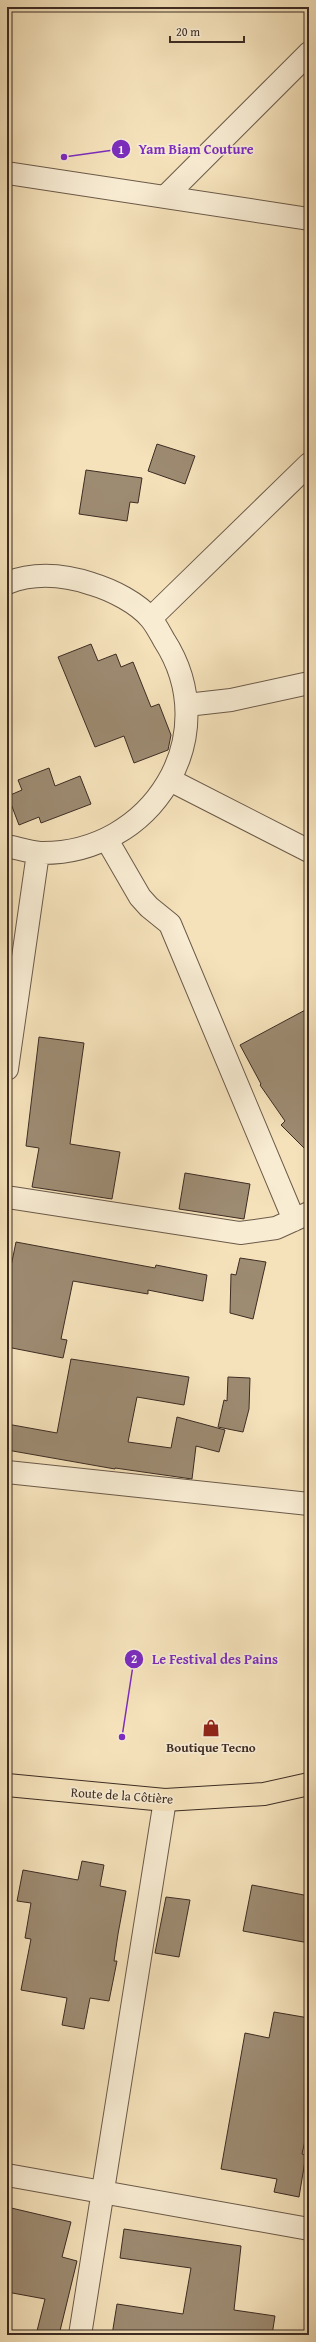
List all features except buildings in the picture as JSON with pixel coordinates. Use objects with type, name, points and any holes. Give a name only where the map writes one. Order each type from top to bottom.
[{"type":"main road","name":"Route de la Côtière","points":[[7,1785],[165,1800],[264,1794],[309,1784]]},
{"type":"street","points":[[165,197],[309,53]]},
{"type":"street","points":[[7,173],[309,219]]},
{"type":"street","points":[[151,618],[309,464]]},
{"type":"street","points":[[7,583],[21,577],[68,576],[113,590],[151,618],[177,659],[187,706],[184,744],[170,780],[143,815],[107,840],[74,850],[38,853],[7,846]]},
{"type":"street","points":[[187,706],[231,700],[309,683]]},
{"type":"street","points":[[170,780],[309,851]]},
{"type":"street","points":[[7,1197],[240,1233],[276,1228],[301,1217],[170,924],[140,897],[107,840]]},
{"type":"street","points":[[7,1069],[38,853]]},
{"type":"street","points":[[7,1472],[309,1504]]},
{"type":"street","points":[[80,2335],[165,1800]]},
{"type":"street","points":[[7,2174],[309,2229]]},
{"type":"place","name":"Yam Biam Couture","points":[[64,157]]},
{"type":"place","name":"Boutique Tecno","points":[[211,1728]]},
{"type":"place","name":"Le Festival des Pains","points":[[122,1737]]}]
